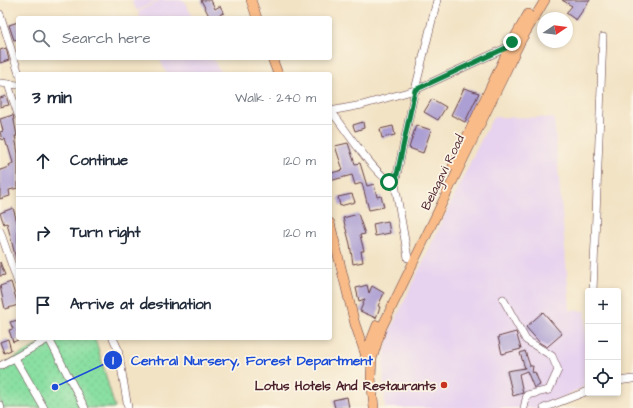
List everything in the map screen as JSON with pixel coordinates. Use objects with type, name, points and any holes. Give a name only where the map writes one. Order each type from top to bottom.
[{"type":"main road","points":[[251,0],[256,16]]},
{"type":"main road","points":[[368,357],[382,312],[510,46],[538,0]]},
{"type":"main road","name":"Belagavi Road","points":[[368,357],[410,265],[520,42],[545,0]]},
{"type":"main road","points":[[273,60],[277,72]]},
{"type":"main road","points":[[332,231],[354,324],[368,357],[374,408]]},
{"type":"street","points":[[408,258],[395,184],[415,90],[437,0]]},
{"type":"street","points":[[0,14],[18,72]]},
{"type":"street","points":[[593,288],[603,37]]},
{"type":"street","points":[[332,111],[362,105],[415,90],[510,46]]},
{"type":"street","points":[[4,83],[16,85]]},
{"type":"street","points":[[4,83],[16,110]]},
{"type":"street","points":[[332,112],[372,164],[389,182],[395,184]]},
{"type":"street","points":[[0,231],[16,278]]},
{"type":"street","points":[[503,299],[526,340],[552,356],[558,370],[549,390],[527,395],[524,408]]},
{"type":"street","points":[[50,340],[85,408]]},
{"type":"street","points":[[114,340],[118,349],[128,408]]},
{"type":"street","points":[[0,366],[15,358],[38,341]]},
{"type":"street","points":[[15,358],[44,408]]},
{"type":"street","points":[[621,381],[633,379]]},
{"type":"street","points":[[544,408],[585,392]]},
{"type":"shaded area","points":[[131,0],[157,0],[137,11]]},
{"type":"shaded area","points":[[160,0],[184,0],[192,16],[139,16],[138,12]]},
{"type":"shaded area","points":[[160,60],[214,60],[220,72],[166,72]]},
{"type":"shaded area","points":[[493,117],[554,118],[570,310],[585,311],[584,387],[539,408],[385,408],[383,366],[388,335]]},
{"type":"green space","points":[[46,340],[96,340],[115,408],[0,408],[0,366]]},
{"type":"building","points":[[201,0],[211,0],[215,9],[220,6],[224,13],[216,16],[209,16]]},
{"type":"building","points":[[562,0],[590,0],[576,20],[573,18],[573,12],[567,12],[572,6]]},
{"type":"building","points":[[16,23],[16,40],[14,40],[9,25]]},
{"type":"building","points":[[6,48],[9,60],[0,63],[0,50]]},
{"type":"building","points":[[464,88],[479,93],[465,122],[451,115]]},
{"type":"building","points":[[6,96],[9,105],[0,107],[0,98]]},
{"type":"building","points":[[432,99],[446,107],[438,120],[424,112]]},
{"type":"building","points":[[13,115],[16,131],[16,188],[9,190],[10,196],[0,199],[0,170],[10,167],[9,165],[13,163],[5,139],[2,140],[0,132],[3,131],[0,119]]},
{"type":"building","points":[[363,122],[364,128],[355,131],[353,125]]},
{"type":"building","points":[[416,125],[431,130],[423,153],[409,148]]},
{"type":"building","points":[[393,126],[395,135],[382,138],[380,129]]},
{"type":"building","points":[[348,143],[355,164],[360,163],[367,186],[374,184],[377,197],[381,196],[384,207],[369,210],[362,183],[355,185],[352,175],[333,180],[332,173],[343,170],[335,146]]},
{"type":"building","points":[[352,194],[355,202],[340,206],[338,197]]},
{"type":"building","points":[[13,208],[16,218],[16,259],[7,223],[4,224],[0,213]]},
{"type":"building","points":[[358,214],[365,234],[360,235],[364,251],[361,251],[363,262],[353,264],[350,244],[343,218]]},
{"type":"building","points":[[388,221],[390,233],[375,236],[373,224]]},
{"type":"building","points":[[0,262],[5,275],[0,276]]},
{"type":"building","points":[[11,282],[16,298],[16,306],[5,309],[0,286]]},
{"type":"building","points":[[367,285],[369,293],[372,286],[384,293],[378,306],[380,307],[376,318],[360,311],[365,299],[359,301],[356,288]]},
{"type":"building","points":[[543,312],[562,334],[547,347],[540,343],[526,327]]},
{"type":"building","points":[[16,320],[16,340],[18,340],[13,342],[9,330],[13,329],[10,322]]},
{"type":"building","points":[[516,332],[521,349],[502,354],[498,337]]},
{"type":"building","points":[[8,339],[11,350],[4,353],[0,342]]},
{"type":"building","points":[[525,351],[530,366],[533,366],[532,373],[535,372],[540,385],[534,388],[527,371],[519,374],[523,393],[513,396],[507,371],[525,368],[520,353]]},
{"type":"building","points":[[347,397],[349,408],[335,408],[333,400]]},
{"type":"place","name":"Lotus Hotels And Restaurants","points":[[444,385]]},
{"type":"place","name":"Central Nursery, Forest Department","points":[[55,387]]},
{"type":"route","points":[[389,182],[395,184],[415,90],[510,46],[512,42]]}]
